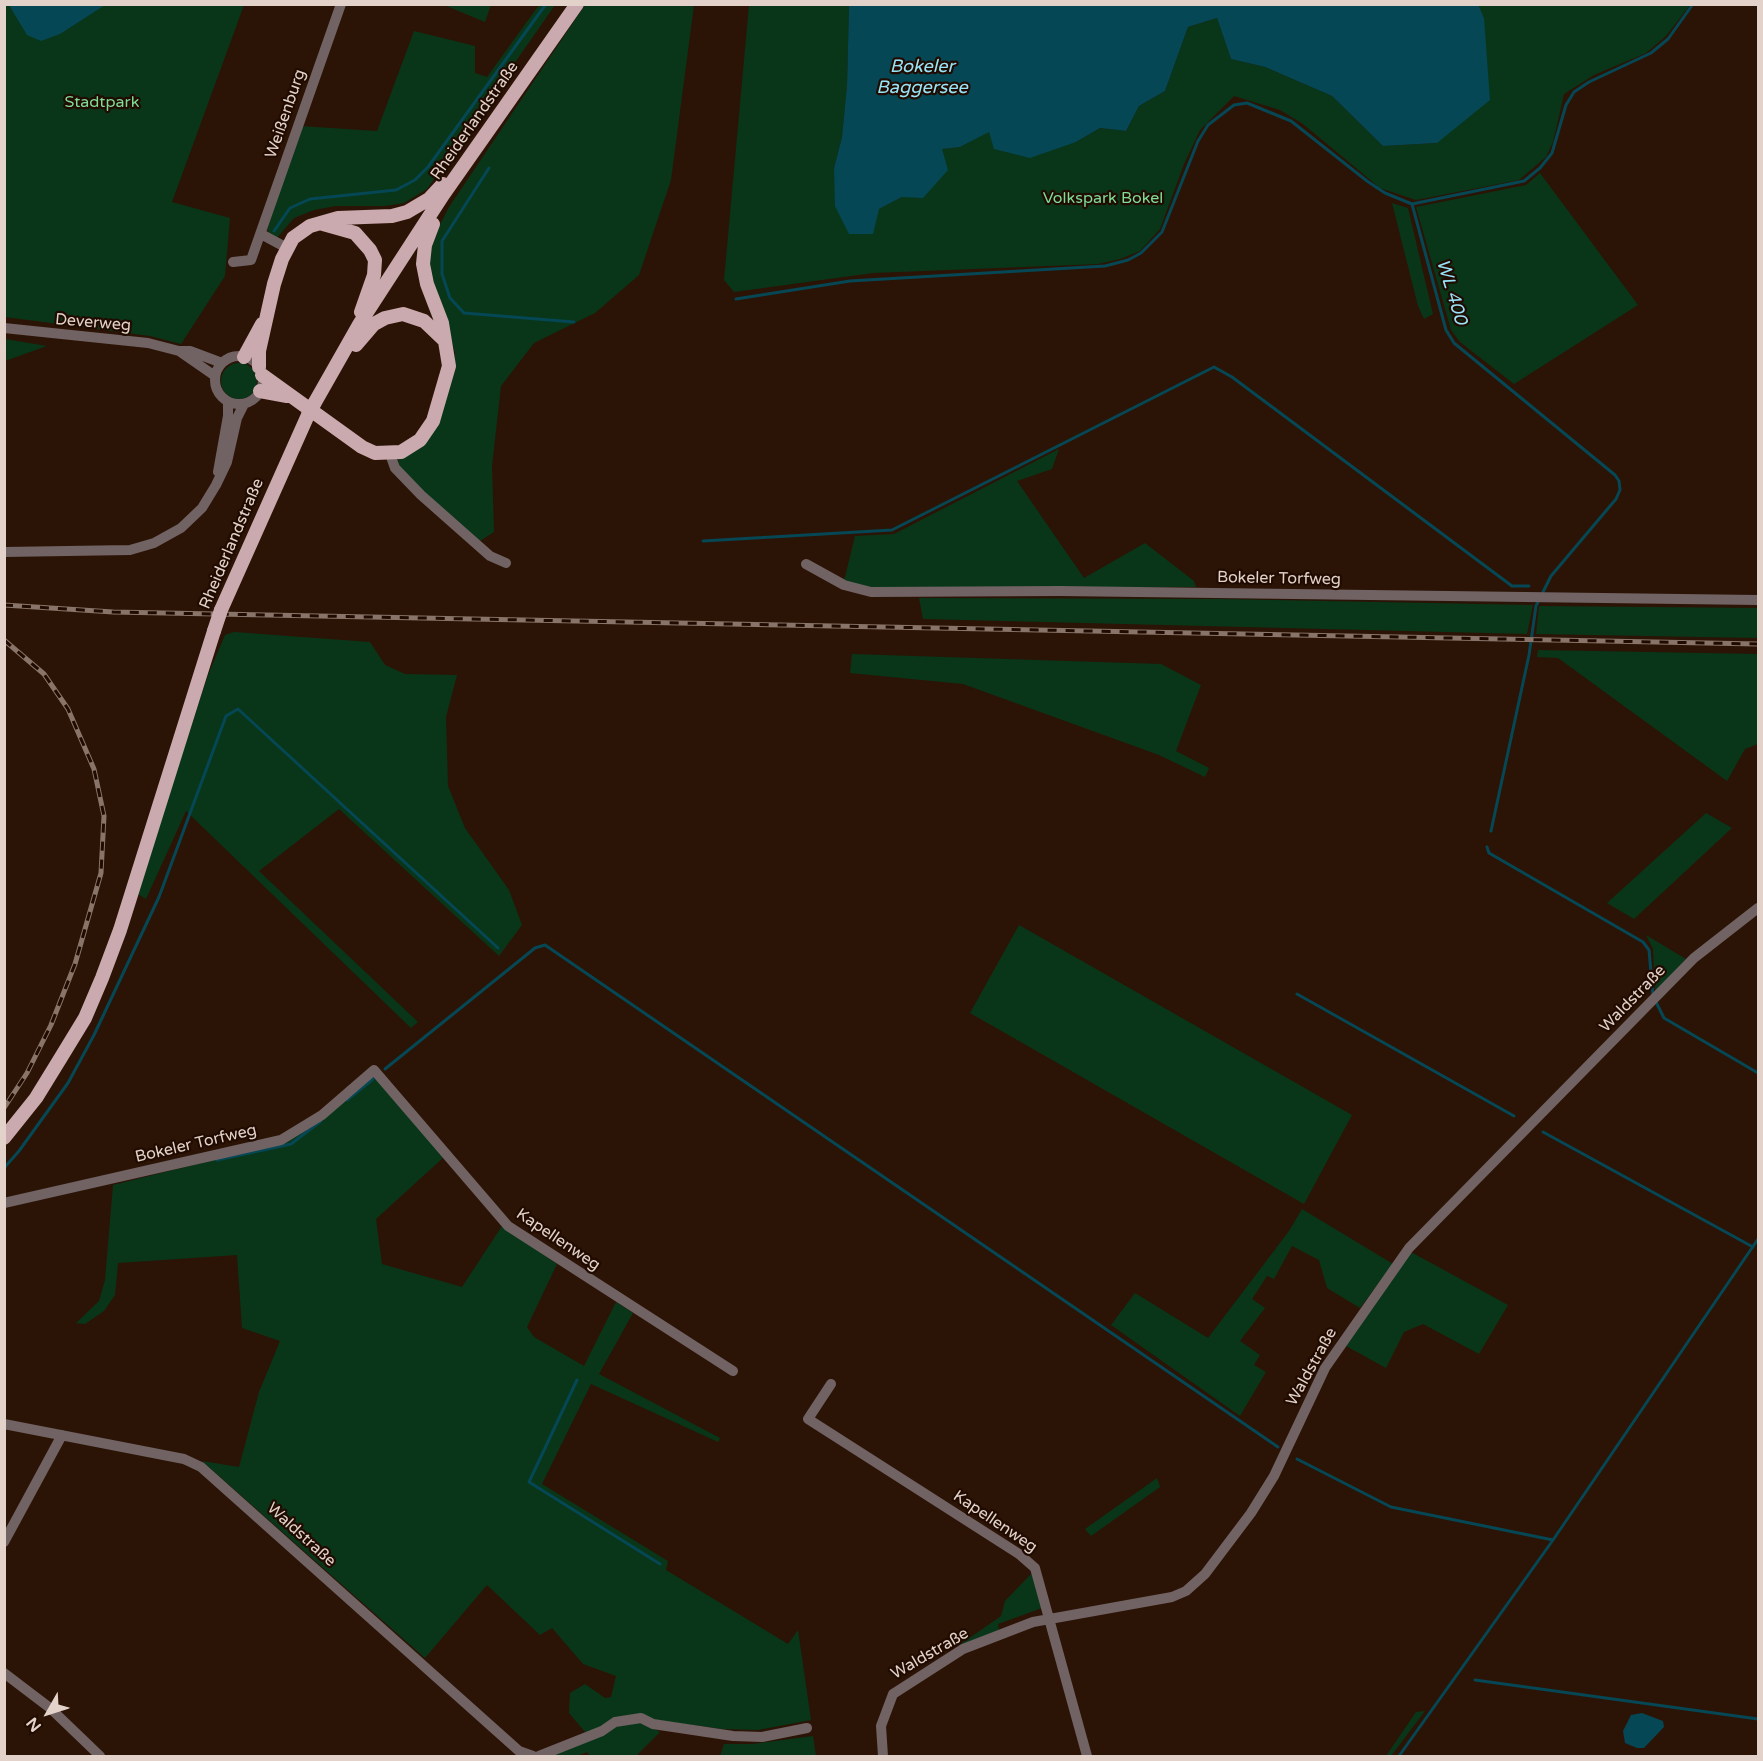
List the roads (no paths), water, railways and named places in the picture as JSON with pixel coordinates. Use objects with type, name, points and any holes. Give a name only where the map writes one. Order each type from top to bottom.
[{"type":"main road","name":"Rheiderlandstraße","points":[[4,1138],[36,1098],[60,1059],[85,1018],[102,978],[120,930],[221,610],[252,535],[311,409],[360,323],[443,195],[577,4]]},
{"type":"main road","points":[[443,195],[445,207],[429,230],[423,264],[427,284],[447,343],[448,375],[432,421],[420,440],[411,447],[390,454],[375,453],[362,447],[294,399],[261,371],[265,320],[287,248],[300,232],[338,218],[392,216],[406,212],[429,199],[448,177],[461,170]]},
{"type":"main road","points":[[321,223],[355,233],[370,250],[375,260],[374,275],[361,308],[360,323]]},
{"type":"main road","points":[[337,362],[349,354],[374,324],[394,315],[412,316],[424,321],[447,343]]},
{"type":"main road","points":[[244,357],[265,320]]},
{"type":"main road","points":[[260,391],[294,399]]},
{"type":"street","name":"Weißenburg","points":[[233,262],[251,260],[341,4]]},
{"type":"street","points":[[261,234],[287,248]]},
{"type":"street","name":"Deverweg","points":[[4,328],[148,343],[178,351],[190,351],[222,363]]},
{"type":"street","name":"Deverweg","points":[[178,351],[215,376]]},
{"type":"street","points":[[244,357],[261,371],[260,391],[244,404],[228,402],[217,391],[215,376],[222,363],[229,359],[244,357]]},
{"type":"street","points":[[216,485],[228,416],[228,402]]},
{"type":"street","points":[[4,552],[130,550],[154,543],[181,528],[202,508],[216,485],[227,462],[237,418],[244,404]]},
{"type":"street","points":[[390,454],[395,468],[421,495],[490,556],[506,563]]},
{"type":"street","name":"Bokeler Torfweg","points":[[806,564],[844,585],[870,592],[1060,591],[1526,599],[1758,600]]},
{"type":"street","name":"Waldstraße","points":[[883,1756],[881,1726],[893,1694],[963,1649],[1033,1622],[1172,1597],[1186,1591],[1205,1574],[1251,1513],[1274,1476],[1325,1368],[1409,1248],[1694,958],[1758,908]]},
{"type":"street","name":"Bokeler Torfweg","points":[[4,1203],[281,1140],[322,1115],[374,1070]]},
{"type":"street","name":"Kapellenweg","points":[[374,1070],[508,1226],[733,1371]]},
{"type":"street","name":"Kapellenweg","points":[[831,1384],[808,1419],[1019,1554],[1035,1568],[1051,1619],[1087,1756]]},
{"type":"street","name":"Waldstraße","points":[[4,1424],[184,1459],[201,1467],[519,1750],[533,1756]]},
{"type":"street","points":[[4,1542],[62,1435]]},
{"type":"street","points":[[4,1673],[50,1708],[100,1756]]},
{"type":"street","points":[[538,1756],[602,1731],[615,1722],[641,1718],[653,1724],[733,1736],[762,1737],[807,1728]]},
{"type":"water","name":"Bokeler Baggersee","points":[[1478,4],[1484,18],[1490,100],[1437,143],[1383,146],[1332,96],[1265,67],[1231,59],[1217,18],[1188,27],[1165,91],[1139,106],[1126,131],[1100,128],[1076,142],[1030,158],[994,149],[989,132],[960,147],[942,149],[948,170],[923,198],[902,197],[879,209],[873,234],[849,234],[835,206],[834,168],[842,137],[847,85],[849,5]]},
{"type":"water","points":[[9,5],[105,5],[60,34],[41,41],[27,35]]},
{"type":"water","points":[[1642,1713],[1663,1721],[1664,1727],[1644,1748],[1637,1748],[1625,1743],[1623,1731],[1631,1715]]},
{"type":"waterway","points":[[274,231],[290,208],[310,199],[396,190],[415,180],[428,167],[546,4]]},
{"type":"waterway","name":"WL 400","points":[[1491,831],[1529,655],[1536,606],[1551,576],[1616,499],[1620,490],[1619,481],[1615,475],[1454,343],[1446,330],[1412,204],[1524,181],[1540,168],[1552,153],[1566,105],[1574,92],[1589,82],[1651,53],[1668,39],[1693,4]]},
{"type":"waterway","points":[[736,299],[850,281],[1105,266],[1128,260],[1141,253],[1162,232],[1198,141],[1208,125],[1234,105],[1247,103],[1291,121],[1367,181],[1385,193],[1412,204]]},
{"type":"waterway","points":[[489,168],[442,241],[442,274],[450,298],[464,313],[574,322]]},
{"type":"waterway","points":[[703,541],[892,530],[1214,367],[1232,377],[1512,586],[1529,586]]},
{"type":"waterway","points":[[4,1168],[68,1083],[94,1035],[159,897],[226,716],[238,709],[498,948]]},
{"type":"waterway","points":[[1487,847],[1489,853],[1643,942],[1649,950],[1653,996]]},
{"type":"waterway","points":[[385,1069],[535,948],[545,945],[1278,1447]]},
{"type":"waterway","points":[[1297,994],[1514,1116]]},
{"type":"waterway","points":[[1656,1002],[1664,1018],[1758,1073]]},
{"type":"waterway","points":[[347,1100],[373,1079]]},
{"type":"waterway","points":[[217,1160],[291,1144],[321,1121]]},
{"type":"waterway","points":[[1543,1132],[1753,1247]]},
{"type":"waterway","points":[[1399,1756],[1553,1540],[1758,1239]]},
{"type":"waterway","points":[[577,1380],[529,1482],[660,1564]]},
{"type":"waterway","points":[[1297,1459],[1391,1507],[1553,1540]]},
{"type":"waterway","points":[[1475,1680],[1758,1719]]},
{"type":"railway","points":[[4,605],[113,612],[1758,644]]},
{"type":"railway","points":[[4,640],[44,674],[68,709],[94,769],[104,816],[101,873],[75,964],[51,1025],[27,1073],[4,1108]]},
{"type":"park label","name":"Stadtpark","points":[[102,103]]},
{"type":"park label","name":"Volkspark Bokel","points":[[1103,199]]}]
